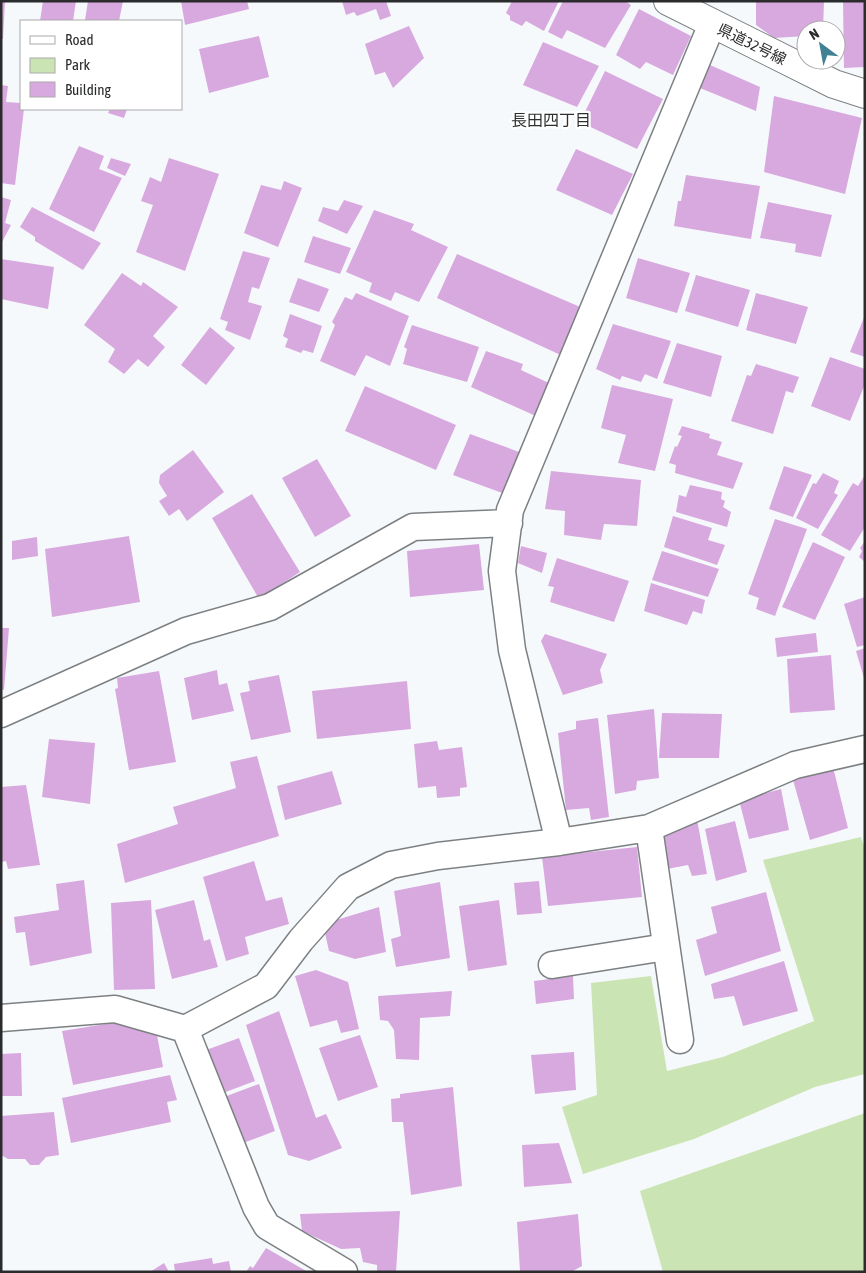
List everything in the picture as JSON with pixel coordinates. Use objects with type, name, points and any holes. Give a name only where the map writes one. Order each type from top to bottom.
[{"type":"main road","name":"県道32号線","points":[[668,1],[834,84],[865,94]]},
{"type":"street","points":[[559,842],[512,650],[502,571],[510,510],[712,24]]},
{"type":"street","points":[[1,714],[186,631],[270,607],[413,527],[509,523]]},
{"type":"street","points":[[1,1018],[116,1009],[185,1029],[266,986],[301,940],[348,887],[391,865],[438,856],[559,842],[649,828],[795,765],[865,751]]},
{"type":"street","points":[[649,828],[680,1040]]},
{"type":"street","points":[[552,965],[666,947]]},
{"type":"street","points":[[185,1029],[256,1207],[268,1226],[339,1270]]},
{"type":"green space","points":[[861,837],[865,850],[865,1074],[815,1087],[694,1139],[583,1174],[562,1107],[597,1095],[591,983],[651,976],[667,1071],[723,1057],[814,1021],[763,860]]},
{"type":"green space","points":[[865,1113],[865,1272],[663,1272],[640,1191]]},
{"type":"building","points":[[1,1],[5,1],[3,39],[1,39]]},
{"type":"building","points":[[43,1],[76,1],[73,20],[40,20]]},
{"type":"building","points":[[88,1],[123,1],[119,20],[85,20]]},
{"type":"building","points":[[181,1],[247,1],[249,9],[185,25]]},
{"type":"building","points":[[342,1],[386,1],[391,16],[380,20],[376,9],[357,16],[354,12],[346,15]]},
{"type":"building","points":[[512,1],[559,1],[544,31],[526,21],[522,26],[510,20],[510,16],[506,13]]},
{"type":"building","points":[[563,1],[625,1],[631,5],[605,48],[567,30],[562,39],[548,32]]},
{"type":"building","points":[[756,1],[824,1],[823,20],[796,20],[796,37],[774,38],[756,25]]},
{"type":"building","points":[[843,1],[865,1],[865,67],[846,68],[846,20],[843,20]]},
{"type":"building","points":[[639,9],[691,36],[673,75],[646,62],[640,69],[616,55]]},
{"type":"building","points":[[409,26],[424,58],[393,88],[385,72],[375,75],[365,44]]},
{"type":"building","points":[[259,36],[269,77],[209,93],[199,49]]},
{"type":"building","points":[[543,42],[599,66],[577,107],[523,85]]},
{"type":"building","points":[[710,65],[760,87],[756,111],[700,88]]},
{"type":"building","points":[[605,71],[663,99],[637,149],[580,122]]},
{"type":"building","points":[[1,85],[8,86],[6,102],[20,103],[20,110],[24,110],[15,185],[1,183]]},
{"type":"building","points":[[774,96],[862,118],[845,194],[764,172]]},
{"type":"building","points":[[110,110],[127,110],[124,118],[108,113]]},
{"type":"building","points":[[79,146],[104,156],[99,169],[122,178],[94,232],[49,209]]},
{"type":"building","points":[[576,149],[633,174],[612,215],[556,190]]},
{"type":"building","points":[[111,158],[131,164],[125,176],[107,168]]},
{"type":"building","points":[[169,158],[219,174],[185,271],[136,252],[153,205],[141,201],[150,177],[161,182]]},
{"type":"building","points":[[686,175],[760,186],[751,239],[674,226],[678,201],[681,201]]},
{"type":"building","points":[[284,181],[302,188],[278,247],[244,233],[261,185],[281,190]]},
{"type":"building","points":[[1,197],[11,200],[5,223],[11,225],[1,244]]},
{"type":"building","points":[[344,200],[363,206],[347,234],[318,221],[323,207],[338,211]]},
{"type":"building","points":[[768,202],[832,215],[821,257],[795,252],[796,244],[760,238]]},
{"type":"building","points":[[32,207],[101,243],[83,270],[35,241],[35,237],[20,227]]},
{"type":"building","points":[[374,210],[414,224],[411,230],[448,247],[419,302],[395,292],[391,301],[369,292],[372,283],[346,272]]},
{"type":"building","points":[[313,236],[351,248],[340,274],[304,262]]},
{"type":"building","points":[[243,251],[270,258],[259,289],[252,287],[248,302],[262,306],[250,340],[225,330],[228,322],[220,319]]},
{"type":"building","points":[[457,254],[585,309],[565,357],[437,298]]},
{"type":"building","points":[[638,258],[690,273],[677,313],[626,298]]},
{"type":"building","points":[[1,259],[54,267],[48,309],[1,299]]},
{"type":"building","points":[[122,273],[141,286],[143,282],[178,307],[153,336],[165,347],[148,367],[138,359],[124,374],[108,362],[115,349],[84,325]]},
{"type":"building","points":[[696,275],[750,290],[738,327],[685,311]]},
{"type":"building","points":[[298,278],[329,289],[319,312],[289,302]]},
{"type":"building","points":[[356,293],[409,316],[390,366],[366,355],[355,376],[320,361],[335,325],[332,322],[345,297],[352,300]]},
{"type":"building","points":[[756,293],[808,307],[796,344],[746,330]]},
{"type":"building","points":[[290,314],[322,326],[313,353],[303,350],[301,353],[285,347],[288,339],[283,336]]},
{"type":"building","points":[[865,315],[865,357],[850,352]]},
{"type":"building","points":[[613,324],[671,341],[657,379],[645,374],[641,382],[622,376],[620,380],[596,369]]},
{"type":"building","points":[[412,325],[479,347],[467,382],[403,364],[407,349],[404,347]]},
{"type":"building","points":[[210,327],[235,348],[206,385],[181,365]]},
{"type":"building","points":[[677,343],[722,356],[711,397],[663,383]]},
{"type":"building","points":[[486,351],[523,364],[521,370],[553,385],[538,417],[471,387]]},
{"type":"building","points":[[830,357],[865,369],[865,384],[850,421],[811,406]]},
{"type":"building","points":[[756,364],[799,377],[793,393],[786,391],[773,434],[731,421],[747,375],[751,376]]},
{"type":"building","points":[[612,385],[673,399],[655,471],[618,463],[626,435],[601,428]]},
{"type":"building","points":[[365,386],[456,425],[436,470],[345,431]]},
{"type":"building","points":[[682,426],[710,434],[709,438],[722,442],[717,455],[743,463],[733,489],[675,473],[676,465],[669,463],[675,446],[677,447],[682,436],[678,435]]},
{"type":"building","points":[[470,434],[522,453],[505,494],[453,475]]},
{"type":"building","points":[[193,450],[224,492],[187,521],[179,509],[169,516],[159,501],[167,496],[159,483],[160,475]]},
{"type":"building","points":[[317,459],[351,516],[315,537],[282,478]]},
{"type":"building","points":[[784,466],[812,475],[793,517],[769,509]]},
{"type":"building","points":[[551,471],[641,480],[637,526],[604,524],[601,540],[564,535],[565,511],[545,509]]},
{"type":"building","points":[[823,473],[839,481],[834,493],[838,495],[818,529],[796,518],[813,483],[816,484]]},
{"type":"building","points":[[865,475],[865,527],[850,551],[821,535],[853,483],[858,486]]},
{"type":"building","points":[[690,485],[722,492],[721,499],[725,501],[723,507],[731,512],[727,527],[676,512],[679,495],[686,497]]},
{"type":"building","points":[[252,494],[300,572],[259,599],[212,518]]},
{"type":"building","points":[[673,516],[712,528],[708,540],[725,545],[717,565],[664,547]]},
{"type":"building","points":[[775,519],[807,529],[775,616],[756,609],[759,598],[748,594]]},
{"type":"building","points":[[129,536],[140,602],[52,617],[45,549]]},
{"type":"building","points":[[37,537],[38,556],[12,560],[12,541]]},
{"type":"building","points":[[865,541],[865,562],[859,557],[862,551],[860,548]]},
{"type":"building","points":[[813,542],[845,557],[815,620],[782,607]]},
{"type":"building","points":[[479,544],[484,590],[410,597],[407,551]]},
{"type":"building","points":[[521,546],[547,553],[542,573],[518,563]]},
{"type":"building","points":[[662,551],[719,569],[708,597],[652,580]]},
{"type":"building","points":[[557,558],[629,581],[614,622],[550,602],[554,587],[548,586]]},
{"type":"building","points":[[651,583],[705,600],[702,614],[693,611],[687,625],[644,611]]},
{"type":"building","points":[[865,597],[865,645],[857,647],[844,604]]},
{"type":"building","points":[[1,628],[9,628],[4,690],[1,689]]},
{"type":"building","points":[[816,633],[818,652],[777,657],[775,638]]},
{"type":"building","points":[[545,634],[607,654],[600,670],[603,683],[563,695],[541,641]]},
{"type":"building","points":[[865,648],[865,678],[864,678],[856,651]]},
{"type":"building","points":[[831,655],[835,710],[790,713],[787,659]]},
{"type":"building","points":[[217,670],[219,685],[227,683],[234,711],[192,720],[184,678]]},
{"type":"building","points":[[159,671],[176,762],[129,770],[115,689],[118,688],[117,678]]},
{"type":"building","points":[[279,675],[291,732],[251,740],[240,693],[250,691],[248,681]]},
{"type":"building","points":[[407,681],[411,729],[317,739],[312,691]]},
{"type":"building","points":[[654,709],[659,778],[637,781],[636,790],[615,794],[607,715]]},
{"type":"building","points":[[662,713],[722,714],[719,758],[659,758]]},
{"type":"building","points":[[598,718],[609,817],[591,820],[589,808],[566,810],[558,733],[576,729],[576,721]]},
{"type":"building","points":[[49,739],[95,743],[90,804],[42,797]]},
{"type":"building","points":[[437,741],[439,750],[462,747],[467,787],[460,788],[460,796],[437,798],[436,786],[418,788],[414,744]]},
{"type":"building","points":[[257,756],[279,836],[125,883],[117,844],[178,824],[173,807],[236,788],[230,762]]},
{"type":"building","points":[[833,767],[848,828],[810,840],[793,780]]},
{"type":"building","points":[[332,771],[342,804],[285,820],[277,786]]},
{"type":"building","points":[[26,785],[40,865],[8,869],[6,861],[1,862],[1,787]]},
{"type":"building","points":[[781,789],[789,830],[749,839],[739,800]]},
{"type":"building","points":[[697,819],[707,874],[692,876],[688,865],[667,869],[660,829]]},
{"type":"building","points":[[735,821],[747,872],[716,881],[705,829]]},
{"type":"building","points":[[637,847],[642,897],[548,906],[542,857]]},
{"type":"building","points":[[254,861],[266,901],[282,897],[289,924],[245,937],[249,954],[226,961],[203,877]]},
{"type":"building","points":[[84,880],[92,953],[30,966],[25,932],[16,933],[14,917],[59,910],[56,884]]},
{"type":"building","points":[[539,881],[542,913],[517,915],[514,883]]},
{"type":"building","points":[[440,882],[450,958],[396,967],[391,939],[401,936],[394,891]]},
{"type":"building","points":[[766,892],[781,951],[705,976],[696,940],[717,933],[711,907]]},
{"type":"building","points":[[151,900],[155,989],[114,990],[111,903]]},
{"type":"building","points":[[194,900],[204,941],[210,939],[218,967],[172,979],[155,910]]},
{"type":"building","points":[[499,900],[507,965],[468,971],[459,906]]},
{"type":"building","points":[[379,907],[386,952],[355,959],[329,951],[323,924]]},
{"type":"building","points":[[784,961],[798,1011],[743,1026],[734,996],[714,999],[711,984]]},
{"type":"building","points":[[316,970],[348,982],[359,1029],[341,1033],[337,1020],[310,1027],[295,976]]},
{"type":"building","points":[[573,976],[574,999],[536,1004],[534,981]]},
{"type":"building","points":[[452,991],[450,1016],[420,1018],[419,1060],[396,1059],[394,1030],[388,1021],[380,1020],[378,996]]},
{"type":"building","points":[[279,1011],[316,1118],[326,1114],[342,1148],[309,1161],[288,1155],[246,1025]]},
{"type":"building","points":[[118,1022],[157,1035],[163,1067],[73,1085],[62,1031]]},
{"type":"building","points":[[360,1035],[378,1087],[338,1101],[319,1048]]},
{"type":"building","points":[[239,1038],[255,1081],[223,1093],[206,1050]]},
{"type":"building","points":[[574,1052],[576,1090],[535,1094],[531,1055]]},
{"type":"building","points":[[21,1053],[22,1096],[1,1096],[1,1054]]},
{"type":"building","points":[[170,1075],[177,1100],[167,1102],[171,1122],[71,1143],[62,1098]]},
{"type":"building","points":[[259,1084],[275,1131],[243,1143],[224,1097]]},
{"type":"building","points":[[453,1087],[462,1186],[411,1195],[403,1122],[392,1122],[391,1099],[400,1098],[400,1094]]},
{"type":"building","points":[[54,1112],[59,1155],[46,1157],[39,1165],[30,1165],[25,1159],[8,1159],[1,1155],[1,1116]]},
{"type":"building","points":[[559,1143],[572,1183],[524,1187],[522,1145]]},
{"type":"building","points":[[400,1211],[396,1272],[377,1272],[377,1265],[363,1262],[360,1248],[341,1249],[302,1231],[300,1214]]},
{"type":"building","points":[[578,1214],[582,1266],[571,1272],[520,1271],[517,1222]]},
{"type":"building","points":[[266,1248],[308,1272],[246,1272],[250,1266],[253,1268]]},
{"type":"building","points":[[212,1258],[213,1264],[229,1261],[231,1272],[175,1272],[174,1264]]},
{"type":"building","points":[[164,1263],[169,1272],[150,1272]]},
{"type":"district","name":"長田四丁目","points":[[551,120]]}]
